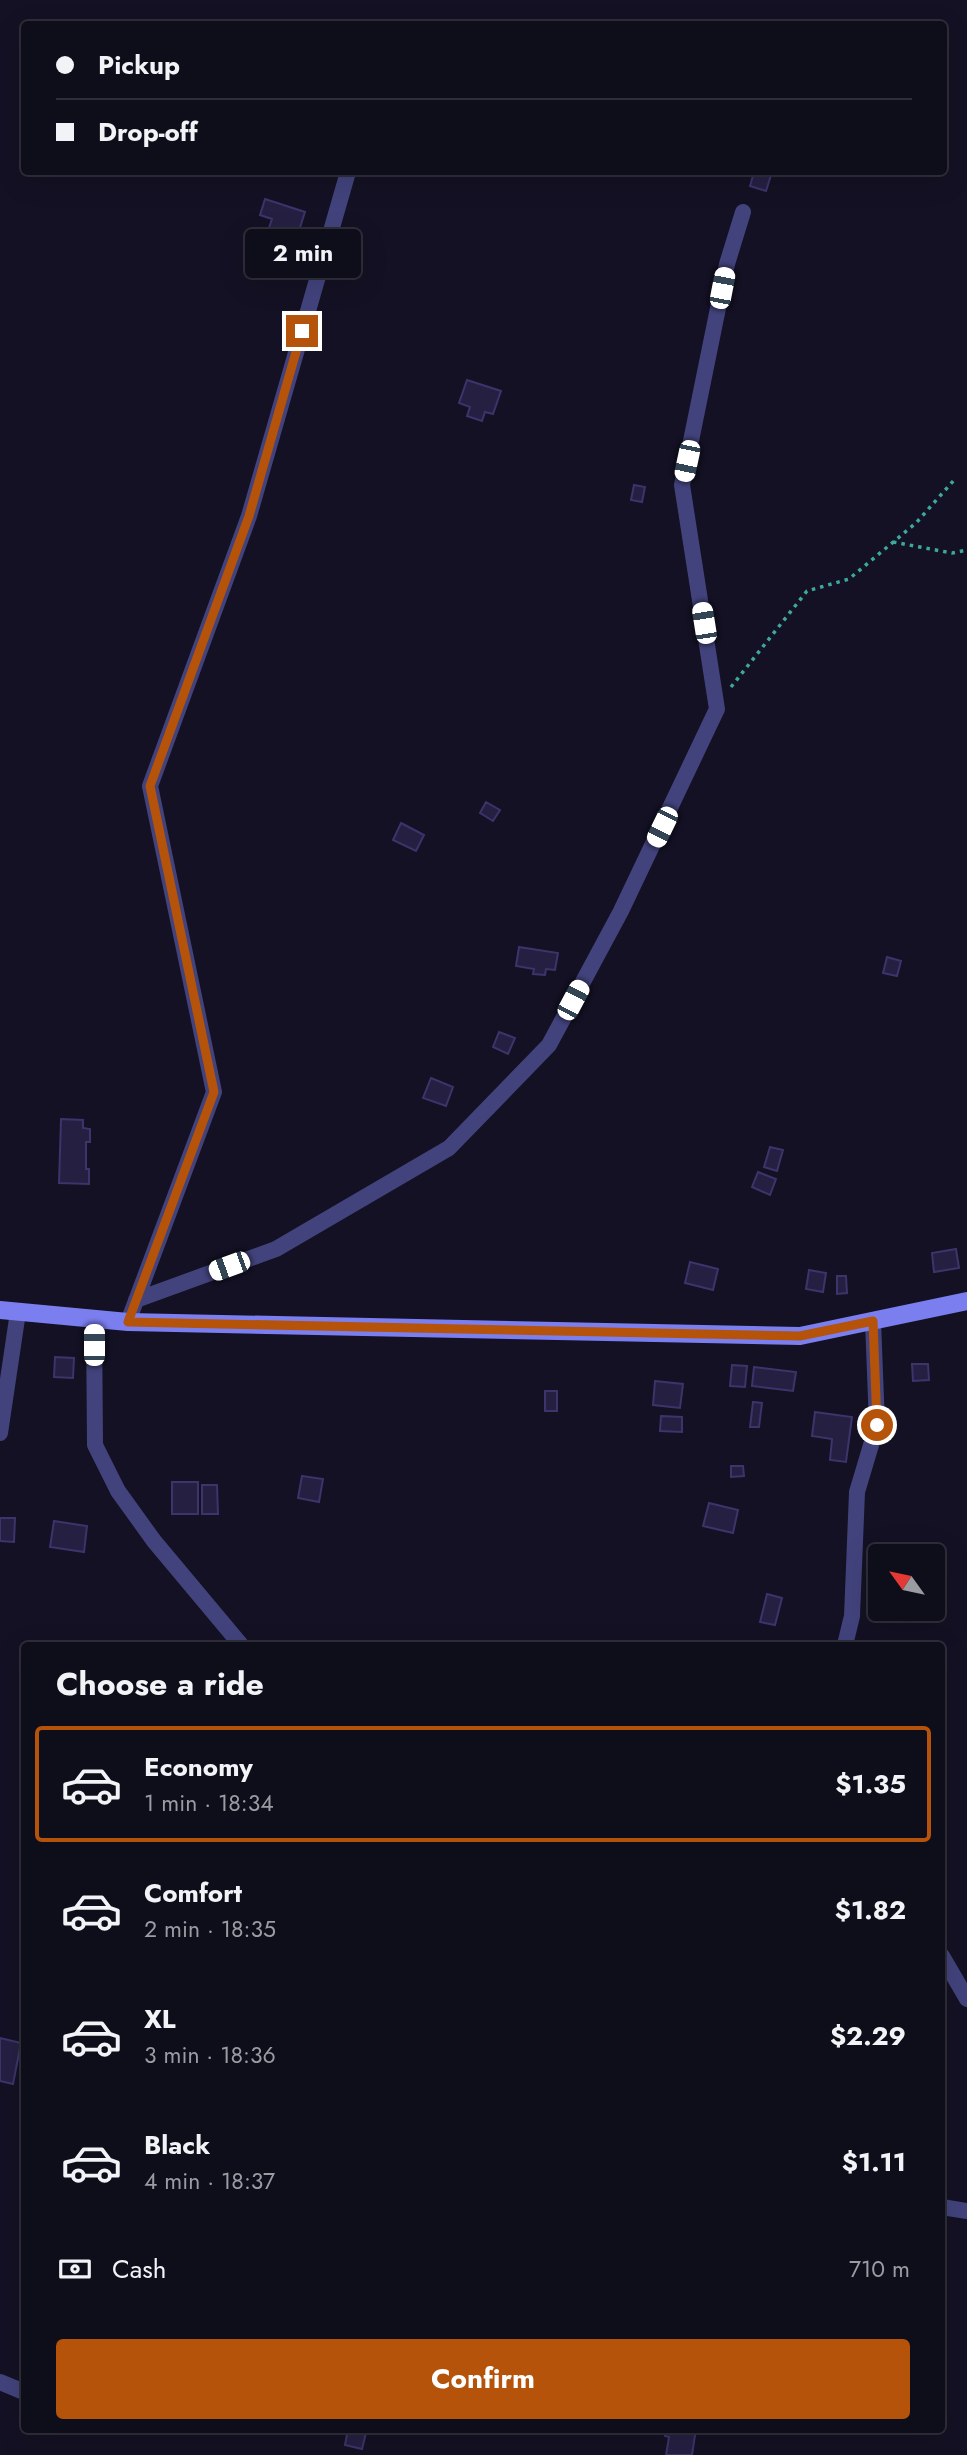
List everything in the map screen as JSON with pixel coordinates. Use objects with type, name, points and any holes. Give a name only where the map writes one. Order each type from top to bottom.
[{"type":"street","points":[[128,1322],[214,1092],[150,786],[249,516],[347,175]]},
{"type":"street","points":[[136,1300],[276,1249],[449,1149],[549,1045],[621,911],[717,709],[682,485],[727,264],[743,212]]},
{"type":"street","points":[[0,1433],[9,1311],[128,1322],[800,1336],[967,1301]]},
{"type":"street","points":[[94,1319],[95,1445],[118,1491],[154,1541],[239,1642]]},
{"type":"street","points":[[846,1642],[852,1616],[857,1492],[877,1425],[873,1321]]},
{"type":"street","points":[[945,1961],[967,1999]]},
{"type":"street","points":[[945,2207],[967,2211]]},
{"type":"street","points":[[0,2382],[21,2391]]},
{"type":"path","points":[[717,705],[807,591],[849,579],[916,523],[955,479]]},
{"type":"path","points":[[893,542],[952,553],[967,550]]},
{"type":"building","points":[[753,175],[771,175],[766,191],[750,186]]},
{"type":"building","points":[[265,199],[305,212],[295,243],[281,238],[283,232],[269,228],[272,219],[260,215]]},
{"type":"building","points":[[467,380],[501,391],[493,414],[485,412],[482,421],[467,416],[470,407],[459,403]]},
{"type":"building","points":[[634,485],[645,487],[642,502],[631,500]]},
{"type":"building","points":[[486,802],[500,810],[493,821],[480,813]]},
{"type":"building","points":[[401,823],[424,835],[416,851],[393,840]]},
{"type":"building","points":[[519,947],[558,953],[555,970],[546,969],[545,975],[533,974],[534,969],[516,966]]},
{"type":"building","points":[[887,957],[901,961],[897,976],[883,973]]},
{"type":"building","points":[[499,1032],[515,1038],[508,1054],[493,1047]]},
{"type":"building","points":[[431,1078],[453,1087],[446,1106],[423,1098]]},
{"type":"building","points":[[61,1119],[83,1120],[83,1128],[90,1129],[90,1142],[86,1142],[89,1184],[59,1183]]},
{"type":"building","points":[[770,1147],[783,1150],[777,1171],[764,1167]]},
{"type":"building","points":[[758,1172],[776,1179],[770,1195],[752,1187]]},
{"type":"building","points":[[956,1249],[959,1268],[934,1272],[932,1253]]},
{"type":"building","points":[[690,1262],[718,1269],[713,1290],[685,1283]]},
{"type":"building","points":[[809,1270],[826,1273],[823,1292],[806,1289]]},
{"type":"building","points":[[837,1276],[846,1276],[847,1293],[837,1294]]},
{"type":"building","points":[[55,1357],[74,1358],[73,1378],[54,1377]]},
{"type":"building","points":[[912,1364],[928,1364],[929,1380],[913,1381]]},
{"type":"building","points":[[732,1365],[747,1366],[745,1387],[730,1386]]},
{"type":"building","points":[[754,1367],[796,1372],[793,1391],[752,1386]]},
{"type":"building","points":[[655,1381],[683,1384],[680,1408],[653,1405]]},
{"type":"building","points":[[545,1391],[557,1391],[557,1411],[545,1411]]},
{"type":"building","points":[[753,1402],[762,1403],[759,1427],[750,1427]]},
{"type":"building","points":[[815,1412],[852,1417],[846,1462],[830,1460],[832,1439],[812,1436]]},
{"type":"building","points":[[661,1416],[682,1417],[682,1432],[660,1431]]},
{"type":"building","points":[[731,1466],[743,1466],[744,1476],[731,1477]]},
{"type":"building","points":[[302,1476],[323,1479],[319,1502],[298,1498]]},
{"type":"building","points":[[172,1482],[198,1482],[198,1514],[172,1514]]},
{"type":"building","points":[[202,1485],[217,1485],[218,1514],[202,1514]]},
{"type":"building","points":[[709,1503],[738,1510],[733,1533],[703,1526]]},
{"type":"building","points":[[0,1518],[15,1518],[14,1542],[0,1541]]},
{"type":"building","points":[[54,1521],[87,1526],[84,1552],[50,1547]]},
{"type":"building","points":[[767,1594],[782,1598],[775,1625],[760,1622]]},
{"type":"building","points":[[0,2038],[21,2043],[13,2084],[0,2081]]},
{"type":"building","points":[[347,2433],[366,2433],[362,2449],[345,2445]]},
{"type":"building","points":[[666,2433],[695,2433],[692,2455],[666,2455],[669,2437],[665,2436]]},
{"type":"route","points":[[302,331],[249,516],[150,786],[214,1092],[128,1322],[800,1336],[873,1321],[877,1425]]}]
